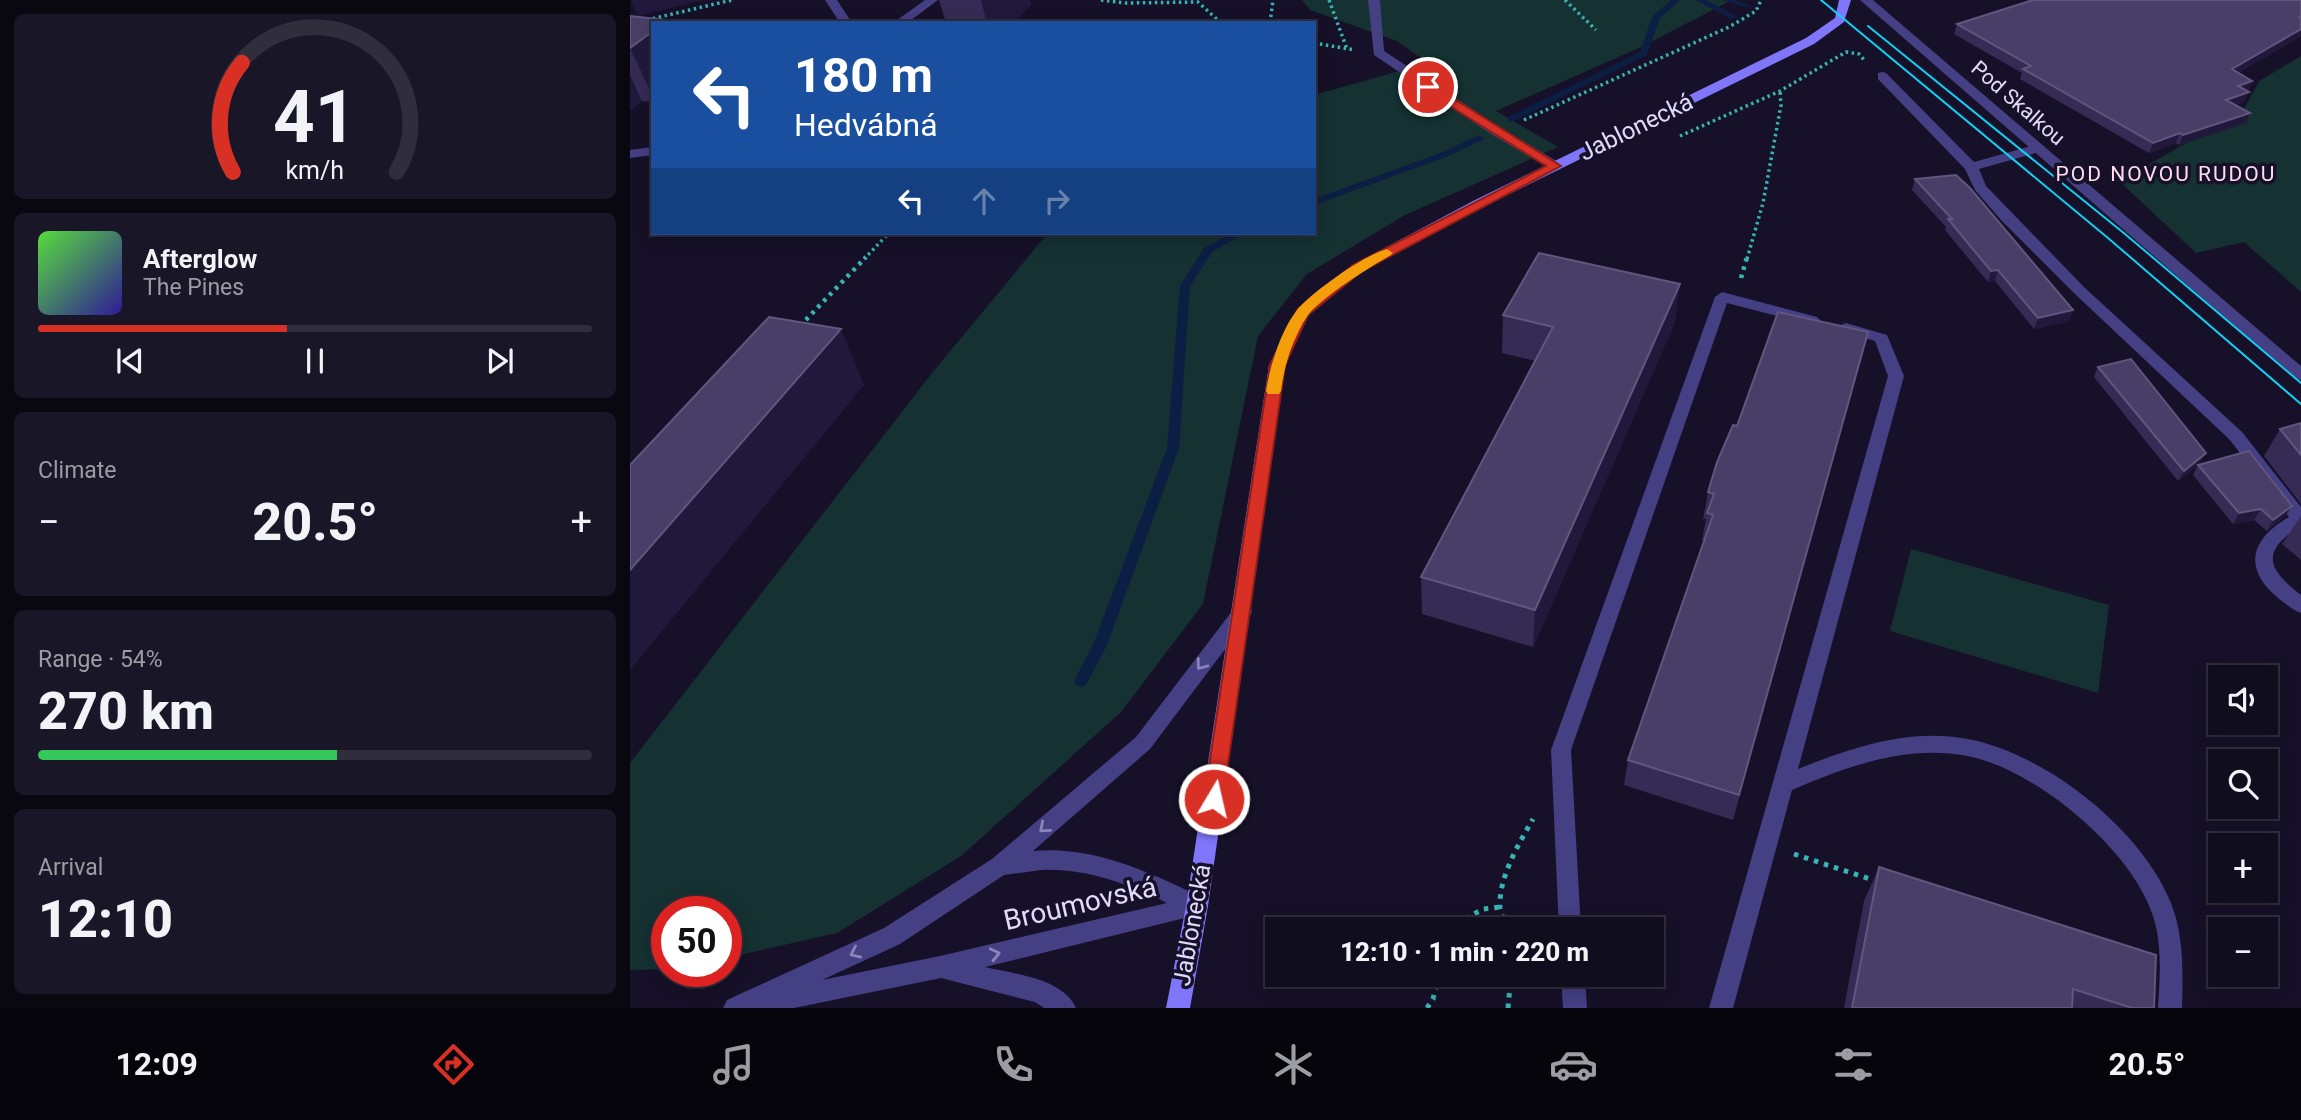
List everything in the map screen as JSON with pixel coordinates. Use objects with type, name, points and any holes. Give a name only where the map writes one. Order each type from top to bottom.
[{"type":"main road","name":"Jablonecká","points":[[1178,1008],[1197,906],[1243,611],[1277,365],[1303,312],[1358,268],[1555,166],[1810,41],[1840,20],[1845,0]]},
{"type":"street","points":[[831,0],[845,21]]},
{"type":"street","points":[[902,21],[932,0]]},
{"type":"street","points":[[1374,0],[1378,52],[1496,131],[1555,166]]},
{"type":"street","name":"Pod Skalkou","points":[[1866,0],[2301,375]]},
{"type":"street","points":[[1882,76],[1971,167],[1980,187],[2006,217],[2080,291],[2236,436],[2269,482],[2301,518],[2282,528],[2267,544],[2263,562],[2269,577],[2301,606]]},
{"type":"street","points":[[1971,167],[2038,148]]},
{"type":"street","points":[[630,154],[651,150]]},
{"type":"street","points":[[1569,917],[1561,750],[1722,297],[1882,338],[1896,376],[1721,1008]]},
{"type":"street","name":"Broumovská","points":[[736,1008],[892,936],[1000,866],[1143,743],[1243,611]]},
{"type":"street","points":[[1783,784],[1848,757],[1896,746],[1965,746],[2004,759],[2033,773],[2070,797],[2106,829],[2140,870],[2161,904],[2170,952],[2170,1008]]},
{"type":"street","name":"Broumovská","points":[[1000,866],[1052,860],[1096,864],[1139,878],[1197,906]]},
{"type":"street","name":"Broumovská","points":[[736,1008],[940,967],[1197,906]]},
{"type":"street","name":"Broumovská","points":[[940,967],[1040,992],[1064,1008]]},
{"type":"street","points":[[1574,987],[1575,1008]]},
{"type":"path","points":[[640,21],[732,0]]},
{"type":"path","points":[[1101,0],[1125,3],[1199,1],[1219,21]]},
{"type":"path","points":[[1270,21],[1273,0]]},
{"type":"path","points":[[1316,43],[1347,49],[1329,0]]},
{"type":"path","points":[[1565,0],[1596,30]]},
{"type":"path","points":[[1496,131],[1718,33],[1756,11],[1761,0]]},
{"type":"path","points":[[1673,140],[1780,91],[1846,52],[1858,54],[1882,76]]},
{"type":"path","points":[[1735,300],[1763,203],[1781,105],[1780,91]]},
{"type":"path","points":[[793,334],[887,235]]},
{"type":"path","points":[[1503,917],[1500,908],[1510,867],[1524,833],[1534,817],[1563,799]]},
{"type":"path","points":[[1766,845],[1887,884]]},
{"type":"path","points":[[1469,917],[1483,909],[1500,908]]},
{"type":"path","points":[[1427,1008],[1436,987]]},
{"type":"path","points":[[1508,1008],[1510,987]]},
{"type":"green space","points":[[1302,0],[1732,0],[1641,47],[1496,111],[1558,147],[1405,215],[1307,274],[1258,336],[1203,604],[1121,712],[961,856],[837,933],[742,954],[742,896],[651,896],[651,969],[630,970],[630,763],[932,373],[1046,235],[1316,235],[1316,94],[1428,63],[1397,41],[1310,10]]},
{"type":"green space","points":[[2301,56],[2301,292],[2244,242],[2196,253],[2119,181],[2243,111],[2259,81]]},
{"type":"green space","points":[[1911,549],[2109,605],[2098,693],[1890,631]]},
{"type":"building","points":[[2033,0],[2301,0],[2301,29],[2232,69],[2252,81],[2238,86],[2249,92],[2226,100],[2250,113],[2153,143],[2023,69],[2031,66],[1957,24]]},
{"type":"building","points":[[630,16],[666,20],[651,21],[651,32],[630,48]]},
{"type":"building","points":[[1956,175],[2073,310],[2038,318],[1998,270],[1991,271],[1948,219],[1952,219],[1915,179]]},
{"type":"building","points":[[1539,253],[1680,284],[1535,610],[1421,577],[1553,327],[1503,315]]},
{"type":"building","points":[[1778,312],[1868,332],[1739,795],[1628,760],[1713,515],[1707,513],[1714,494],[1708,492],[1717,462],[1733,425],[1737,426]]},
{"type":"building","points":[[769,317],[841,329],[630,570],[630,465]]},
{"type":"building","points":[[2131,359],[2206,453],[2184,471],[2098,367]]},
{"type":"building","points":[[2301,423],[2301,455],[2280,429]]},
{"type":"building","points":[[2249,451],[2292,506],[2273,520],[2261,509],[2239,513],[2198,465]]},
{"type":"building","points":[[1879,867],[2156,955],[2154,1008],[2132,1008],[2073,989],[2072,1008],[1852,1008]]},
{"type":"waterway","points":[[1511,119],[1644,53],[1656,17],[1676,0]]},
{"type":"waterway","points":[[1700,0],[1734,17]]},
{"type":"waterway","points":[[1726,0],[1748,6]]},
{"type":"waterway","points":[[1316,201],[1446,154],[1479,138]]},
{"type":"waterway","points":[[1081,681],[1100,645],[1173,448],[1185,286],[1208,250],[1236,235]]},
{"type":"tram line","points":[[1821,0],[2108,238],[2301,404]]},
{"type":"tram line","points":[[1868,26],[2125,234],[2301,383]]},
{"type":"slow traffic","points":[[1274,391],[1277,365],[1303,312],[1358,268],[1387,253]]},
{"type":"district","name":"POD NOVOU RUDOU","points":[[2166,174]]},
{"type":"route","points":[[1214,799],[1277,365],[1303,312],[1358,268],[1555,166],[1428,87]]}]
